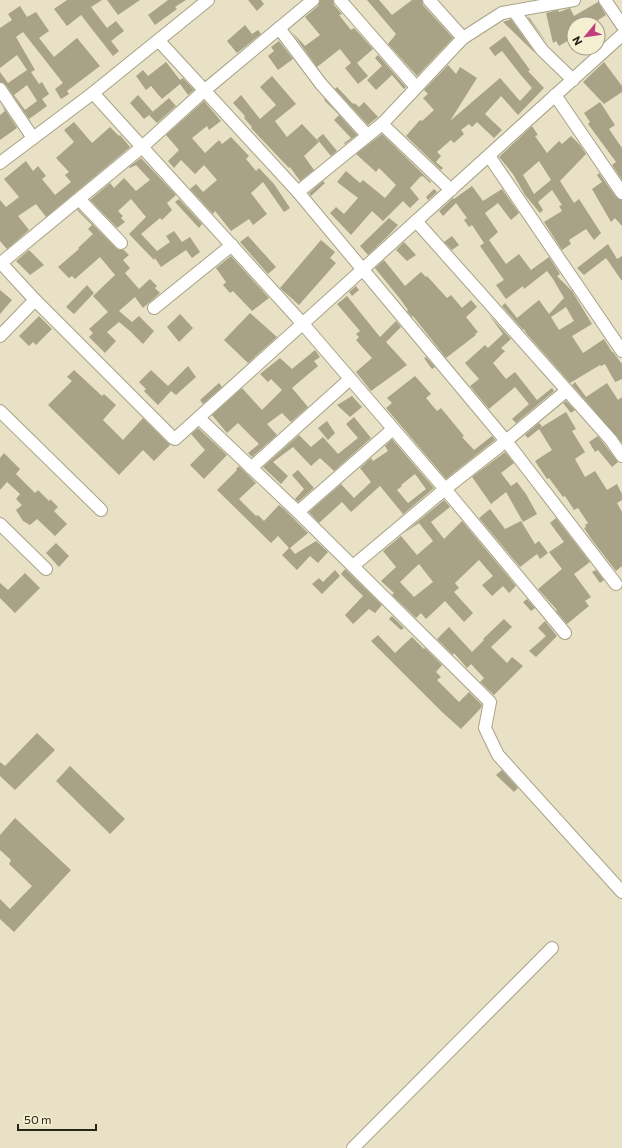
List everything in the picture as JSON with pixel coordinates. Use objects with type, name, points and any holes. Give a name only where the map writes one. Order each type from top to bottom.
[{"type":"street","points":[[0,163],[93,93],[208,0]]},
{"type":"street","points":[[312,0],[205,90],[142,147],[1,262],[35,300],[172,438],[175,439],[622,35]]},
{"type":"street","points":[[340,0],[416,87]]},
{"type":"street","points":[[429,0],[463,38]]},
{"type":"street","points":[[298,192],[382,124],[463,38],[502,13],[574,0]]},
{"type":"street","points":[[604,0],[622,25]]},
{"type":"street","points":[[514,11],[542,50],[573,80]]},
{"type":"street","points":[[279,28],[321,84],[367,135]]},
{"type":"street","points":[[158,41],[298,192],[506,441],[616,584]]},
{"type":"street","points":[[0,89],[33,138]]},
{"type":"street","points":[[93,93],[304,324],[565,633]]},
{"type":"street","points":[[555,95],[622,193]]},
{"type":"street","points":[[382,124],[451,190]]},
{"type":"street","points":[[489,156],[622,351]]},
{"type":"street","points":[[79,199],[121,243]]},
{"type":"street","points":[[416,222],[611,440],[622,456]]},
{"type":"street","points":[[154,308],[232,245]]},
{"type":"street","points":[[0,336],[35,300]]},
{"type":"street","points":[[251,468],[350,379]]},
{"type":"street","points":[[353,566],[444,489],[506,441],[566,391]]},
{"type":"street","points":[[0,411],[100,510]]},
{"type":"street","points":[[199,418],[298,512],[490,702],[485,728],[498,755],[621,888]]},
{"type":"street","points":[[298,512],[392,429]]},
{"type":"street","points":[[0,524],[46,569]]},
{"type":"street","points":[[353,1148],[552,948]]},
{"type":"building","points":[[67,0],[102,0],[91,7],[107,28],[116,21],[124,31],[111,41],[119,51],[113,56],[81,15],[67,26],[54,9]]},
{"type":"building","points":[[107,0],[140,0],[118,15]]},
{"type":"building","points":[[168,0],[186,0],[175,7],[177,9],[155,25],[148,15]]},
{"type":"building","points":[[248,0],[261,0],[264,4],[257,11]]},
{"type":"building","points":[[320,0],[333,0],[334,5],[342,14],[339,15],[351,30],[354,28],[373,49],[357,63],[368,76],[358,84],[345,68],[351,63],[340,49],[317,67],[292,32],[305,46],[320,35],[305,17],[318,6]]},
{"type":"building","points":[[367,0],[379,0],[392,15],[412,0],[422,0],[423,5],[453,38],[417,76],[388,44],[396,34]]},
{"type":"building","points":[[598,2],[606,15],[604,16],[574,16]]},
{"type":"building","points":[[20,6],[27,17],[36,12],[49,31],[39,38],[54,57],[77,38],[100,66],[67,91],[69,94],[61,99],[55,89],[63,83],[23,32],[16,37],[35,70],[31,72],[39,84],[42,82],[49,94],[42,99],[47,106],[29,119],[6,85],[0,82],[0,72],[8,83],[27,70],[17,55],[0,68],[0,28],[12,20],[8,14]],"holes":[[[27,85],[37,101],[25,110],[14,95]]]},
{"type":"building","points":[[570,8],[574,16],[566,16],[566,42],[559,46],[556,41],[553,43],[546,13],[558,10],[559,12]]},
{"type":"building","points":[[529,17],[549,46],[528,18]]},
{"type":"building","points":[[511,19],[536,54],[503,22]]},
{"type":"building","points":[[245,25],[252,34],[258,30],[261,34],[237,53],[227,41]]},
{"type":"building","points":[[505,36],[530,70],[528,71],[544,88],[518,115],[501,96],[485,114],[502,130],[494,138],[477,122],[472,127],[469,124],[461,130],[464,134],[454,143],[451,140],[437,152],[441,156],[436,162],[443,168],[441,170],[406,136],[420,120],[422,121],[434,110],[423,98],[428,94],[424,90],[448,65],[456,74],[460,67],[477,78],[450,121],[500,78],[520,101],[532,88],[502,51],[495,56],[489,48]]},
{"type":"building","points":[[279,41],[293,59],[278,70],[268,56],[274,51],[271,47]]},
{"type":"building","points":[[378,55],[406,87],[404,89],[392,75],[376,90],[367,80],[382,66],[375,58]]},
{"type":"building","points":[[166,62],[180,80],[183,78],[194,90],[188,95],[180,84],[162,99],[151,86],[146,90],[136,76],[143,70],[148,76]]},
{"type":"building","points":[[604,62],[622,86],[622,92],[604,104],[583,82]]},
{"type":"building","points":[[272,76],[296,104],[275,121],[287,137],[302,124],[319,142],[304,156],[314,170],[300,181],[290,167],[289,168],[251,128],[252,127],[244,118],[245,116],[233,103],[241,95],[260,119],[276,105],[260,87]]},
{"type":"building","points":[[337,87],[353,104],[354,103],[359,107],[364,102],[378,117],[368,125],[335,89]]},
{"type":"building","points":[[138,95],[153,112],[144,119],[130,103]]},
{"type":"building","points":[[169,98],[176,106],[157,123],[149,115]]},
{"type":"building","points":[[325,99],[357,135],[345,144],[344,143],[351,138],[334,120],[339,115],[324,100]]},
{"type":"building","points":[[204,101],[221,121],[209,130],[207,126],[192,138],[205,153],[219,140],[222,144],[231,137],[249,156],[246,159],[256,171],[259,168],[274,184],[290,208],[284,212],[263,182],[251,193],[267,214],[253,225],[249,219],[231,231],[215,211],[213,214],[190,189],[196,184],[203,192],[217,180],[204,165],[195,174],[181,160],[174,168],[168,161],[179,150],[166,135]]},
{"type":"building","points":[[600,102],[615,125],[609,129],[622,148],[622,180],[612,165],[616,162],[588,124],[590,122],[584,113]]},
{"type":"building","points":[[1,103],[17,128],[0,140],[0,115],[5,111]]},
{"type":"building","points":[[74,122],[92,143],[110,127],[119,136],[120,135],[130,147],[46,217],[36,204],[18,216],[29,230],[7,249],[0,241],[0,200],[6,207],[19,197],[4,179],[26,161],[33,171],[38,166],[46,176],[42,179],[55,195],[71,182],[65,175],[69,172],[56,158],[74,142],[64,130]]},
{"type":"building","points":[[532,126],[538,135],[535,136],[547,153],[559,141],[562,144],[571,136],[586,154],[560,181],[574,203],[579,199],[601,233],[594,240],[586,229],[569,240],[571,244],[562,250],[544,222],[562,211],[559,206],[562,205],[552,190],[538,202],[543,210],[540,213],[525,195],[513,174],[499,157]],"holes":[[[539,161],[551,180],[534,194],[523,175]]]},
{"type":"building","points":[[323,134],[337,151],[331,156],[317,139]]},
{"type":"building","points":[[382,134],[431,182],[430,183],[423,176],[421,176],[410,188],[419,199],[410,208],[403,201],[383,221],[372,211],[351,235],[330,213],[336,207],[344,214],[358,198],[337,182],[346,171],[360,183],[363,180],[385,198],[396,185],[379,168],[376,172],[356,154]]},
{"type":"building","points":[[141,158],[176,195],[167,203],[172,210],[162,220],[160,218],[141,234],[157,251],[170,242],[166,236],[174,231],[182,242],[190,237],[200,252],[192,258],[186,250],[161,267],[155,258],[154,260],[129,234],[146,217],[131,199],[118,211],[123,216],[121,218],[125,222],[117,228],[90,200],[110,183],[114,188],[124,178],[136,191],[150,180],[136,165],[130,168],[129,167]]},
{"type":"building","points":[[599,173],[616,197],[622,200],[622,226],[615,218],[611,222],[592,189],[602,182],[597,175]]},
{"type":"building","points":[[323,181],[325,183],[311,196],[309,193]]},
{"type":"building","points":[[472,186],[483,201],[502,189],[519,213],[511,220],[498,203],[485,213],[498,232],[489,240],[506,264],[519,254],[531,270],[549,257],[560,274],[557,276],[572,291],[592,324],[572,336],[583,353],[604,339],[622,364],[622,379],[615,382],[605,364],[600,365],[570,383],[524,329],[523,330],[502,306],[505,303],[517,318],[539,300],[549,314],[564,298],[553,279],[547,271],[524,289],[523,286],[506,299],[496,285],[504,280],[480,246],[484,243],[472,225],[469,227],[464,220],[467,218],[456,203],[443,216],[439,211],[453,198],[454,199]],"holes":[[[566,307],[574,321],[559,330],[551,317]]]},
{"type":"building","points":[[434,189],[437,192],[428,200],[426,197]]},
{"type":"building","points":[[179,199],[202,224],[199,228],[175,202]]},
{"type":"building","points":[[78,209],[116,248],[119,250],[124,250],[129,255],[123,260],[130,268],[125,273],[139,289],[150,279],[157,286],[155,288],[160,293],[143,308],[135,297],[119,311],[132,322],[139,316],[154,331],[143,344],[119,322],[107,332],[116,341],[105,353],[89,337],[93,333],[89,329],[108,312],[93,296],[115,275],[100,257],[75,279],[72,276],[69,278],[58,267],[79,249],[78,248],[93,234],[88,229],[92,225],[77,210]]},
{"type":"building","points":[[389,218],[398,225],[368,255],[360,246]]},
{"type":"building","points":[[248,236],[276,267],[268,274],[240,242]]},
{"type":"building","points":[[452,236],[459,245],[452,250],[444,242]]},
{"type":"building","points":[[321,240],[335,252],[330,258],[336,263],[299,305],[280,288]]},
{"type":"building","points":[[404,242],[416,255],[407,261],[396,250]]},
{"type":"building","points":[[608,244],[617,259],[622,256],[622,281],[606,258],[584,275],[577,268]]},
{"type":"building","points":[[29,250],[44,265],[30,275],[16,261]]},
{"type":"building","points":[[231,256],[269,298],[252,311],[233,291],[230,293],[223,285],[226,282],[216,268]]},
{"type":"building","points":[[384,260],[405,286],[421,272],[426,277],[427,276],[447,298],[451,295],[462,308],[471,300],[477,307],[466,317],[478,332],[475,334],[476,335],[446,358],[413,316],[412,317],[407,311],[408,310],[401,300],[375,268]]},
{"type":"building","points":[[87,285],[94,293],[74,314],[66,307]]},
{"type":"building","points":[[356,286],[359,290],[352,296],[349,292]]},
{"type":"building","points":[[0,290],[12,300],[0,314]]},
{"type":"building","points":[[347,296],[380,337],[396,321],[401,327],[386,342],[407,365],[371,391],[356,372],[372,358],[356,340],[359,337],[356,334],[360,331],[337,304]]},
{"type":"building","points":[[250,313],[277,337],[248,363],[224,340]]},
{"type":"building","points":[[180,314],[193,328],[179,342],[167,327]]},
{"type":"building","points":[[489,315],[511,339],[501,348],[505,351],[493,363],[506,379],[515,372],[537,400],[552,388],[554,391],[516,423],[512,419],[529,404],[515,387],[489,409],[470,386],[479,379],[465,363],[485,345],[488,348],[503,334]]},
{"type":"building","points":[[39,316],[52,329],[36,345],[33,342],[29,346],[19,336]]},
{"type":"building","points":[[315,350],[320,357],[314,361],[318,366],[292,388],[308,407],[291,422],[282,413],[267,424],[277,435],[252,457],[248,453],[259,444],[238,423],[227,433],[212,415],[242,388],[262,410],[282,390],[271,379],[268,382],[260,374],[280,358],[292,369]]},
{"type":"building","points":[[426,357],[435,367],[432,369],[424,358]]},
{"type":"building","points":[[188,366],[196,377],[176,395],[171,391],[158,405],[144,391],[146,389],[139,382],[151,370],[168,386]]},
{"type":"building","points":[[74,370],[102,396],[104,394],[116,405],[103,420],[123,440],[143,418],[170,445],[154,461],[143,450],[119,475],[48,405],[72,381],[67,377]]},
{"type":"building","points":[[415,376],[431,394],[426,398],[437,411],[441,408],[464,436],[462,437],[474,450],[492,436],[495,440],[446,479],[386,408],[392,403],[387,398]]},
{"type":"building","points":[[575,382],[586,397],[607,383],[618,400],[622,397],[622,443],[572,385]]},
{"type":"building","points":[[219,383],[222,387],[203,404],[200,400]]},
{"type":"building","points":[[352,396],[362,407],[350,417],[337,405]]},
{"type":"building","points":[[566,401],[575,410],[571,413],[563,403]]},
{"type":"building","points":[[566,412],[576,429],[572,431],[585,452],[575,459],[585,477],[595,471],[607,490],[617,484],[622,494],[622,500],[617,503],[622,512],[622,566],[616,571],[584,528],[588,523],[578,508],[574,510],[565,496],[563,497],[549,478],[547,479],[535,461],[552,450],[539,429],[528,438],[525,435],[539,423],[542,426],[540,428]]},
{"type":"building","points":[[354,417],[371,438],[334,471],[320,458],[311,466],[293,447],[273,462],[288,476],[281,484],[263,467],[299,435],[311,447],[323,437],[338,454],[358,438],[346,424]]},
{"type":"building","points":[[327,421],[335,433],[328,440],[318,428]]},
{"type":"building","points":[[198,428],[227,455],[204,479],[190,465],[205,450],[191,434]]},
{"type":"building","points":[[598,436],[618,462],[612,467],[598,450],[595,452],[589,442]]},
{"type":"building","points":[[392,439],[434,488],[394,522],[403,514],[380,486],[351,512],[342,502],[319,523],[309,512],[341,484],[354,498],[371,482],[360,468],[371,458],[373,461],[388,451],[385,446]],"holes":[[[415,474],[426,489],[408,503],[397,490]]]},
{"type":"building","points":[[505,452],[514,463],[501,473],[511,486],[517,482],[526,494],[537,514],[523,522],[506,492],[491,504],[472,477]]},
{"type":"building","points":[[4,453],[20,469],[16,474],[35,493],[38,490],[49,501],[50,499],[58,507],[54,511],[67,524],[55,536],[37,519],[30,525],[23,521],[16,510],[22,505],[16,499],[20,494],[7,482],[0,490],[0,458]]},
{"type":"building","points":[[239,466],[256,483],[239,499],[256,516],[258,515],[264,521],[279,505],[284,509],[308,533],[290,548],[295,554],[316,541],[328,552],[318,563],[310,556],[297,570],[282,555],[289,548],[278,536],[271,543],[217,490],[237,470],[236,469]]},
{"type":"building","points":[[298,470],[314,488],[298,502],[295,499],[304,489],[292,475]]},
{"type":"building","points":[[444,500],[450,507],[431,522],[444,539],[462,521],[516,586],[509,593],[503,586],[492,596],[482,585],[493,576],[479,560],[455,583],[459,588],[454,592],[473,613],[464,622],[445,601],[426,619],[421,613],[416,618],[392,595],[394,593],[381,581],[396,567],[383,551],[401,536],[417,555],[433,541],[419,523],[404,533]],"holes":[[[419,564],[433,582],[414,597],[400,582]]]},
{"type":"building","points":[[490,509],[505,529],[521,521],[535,544],[539,541],[548,553],[540,559],[537,554],[520,567],[479,518]]},
{"type":"building","points":[[556,518],[590,562],[574,574],[591,597],[585,601],[589,606],[567,624],[556,611],[557,610],[538,589],[562,569],[549,552],[564,542],[550,523]]},
{"type":"building","points":[[56,543],[69,556],[59,567],[46,553]]},
{"type":"building","points":[[345,569],[382,605],[375,613],[369,609],[353,624],[345,615],[363,596],[341,574]]},
{"type":"building","points":[[335,570],[340,576],[322,594],[312,584],[319,578],[323,582]]},
{"type":"building","points":[[596,570],[604,580],[600,583],[592,572]]},
{"type":"building","points":[[25,573],[40,588],[15,613],[0,598],[0,583],[8,590]]},
{"type":"building","points":[[527,599],[535,608],[531,611],[523,602]]},
{"type":"building","points":[[392,616],[404,628],[401,630],[389,619]]},
{"type":"building","points":[[504,619],[512,627],[491,647],[507,663],[512,657],[523,666],[494,695],[480,682],[484,678],[471,664],[467,668],[454,653],[453,655],[437,639],[449,627],[472,652]]},
{"type":"building","points":[[545,621],[557,636],[536,657],[529,651],[546,636],[538,628]]},
{"type":"building","points":[[378,635],[395,653],[412,637],[442,665],[436,672],[441,677],[437,680],[459,702],[469,692],[482,705],[481,708],[461,729],[371,641]]},
{"type":"building","points":[[37,733],[55,750],[15,790],[0,776],[0,762],[5,766]]},
{"type":"building","points":[[70,766],[125,819],[110,834],[56,781]]},
{"type":"building","points":[[502,770],[518,788],[514,792],[496,775]]},
{"type":"building","points":[[15,818],[71,870],[14,932],[0,919],[0,899],[10,909],[32,886],[9,864],[11,860],[0,850],[0,835]]}]
